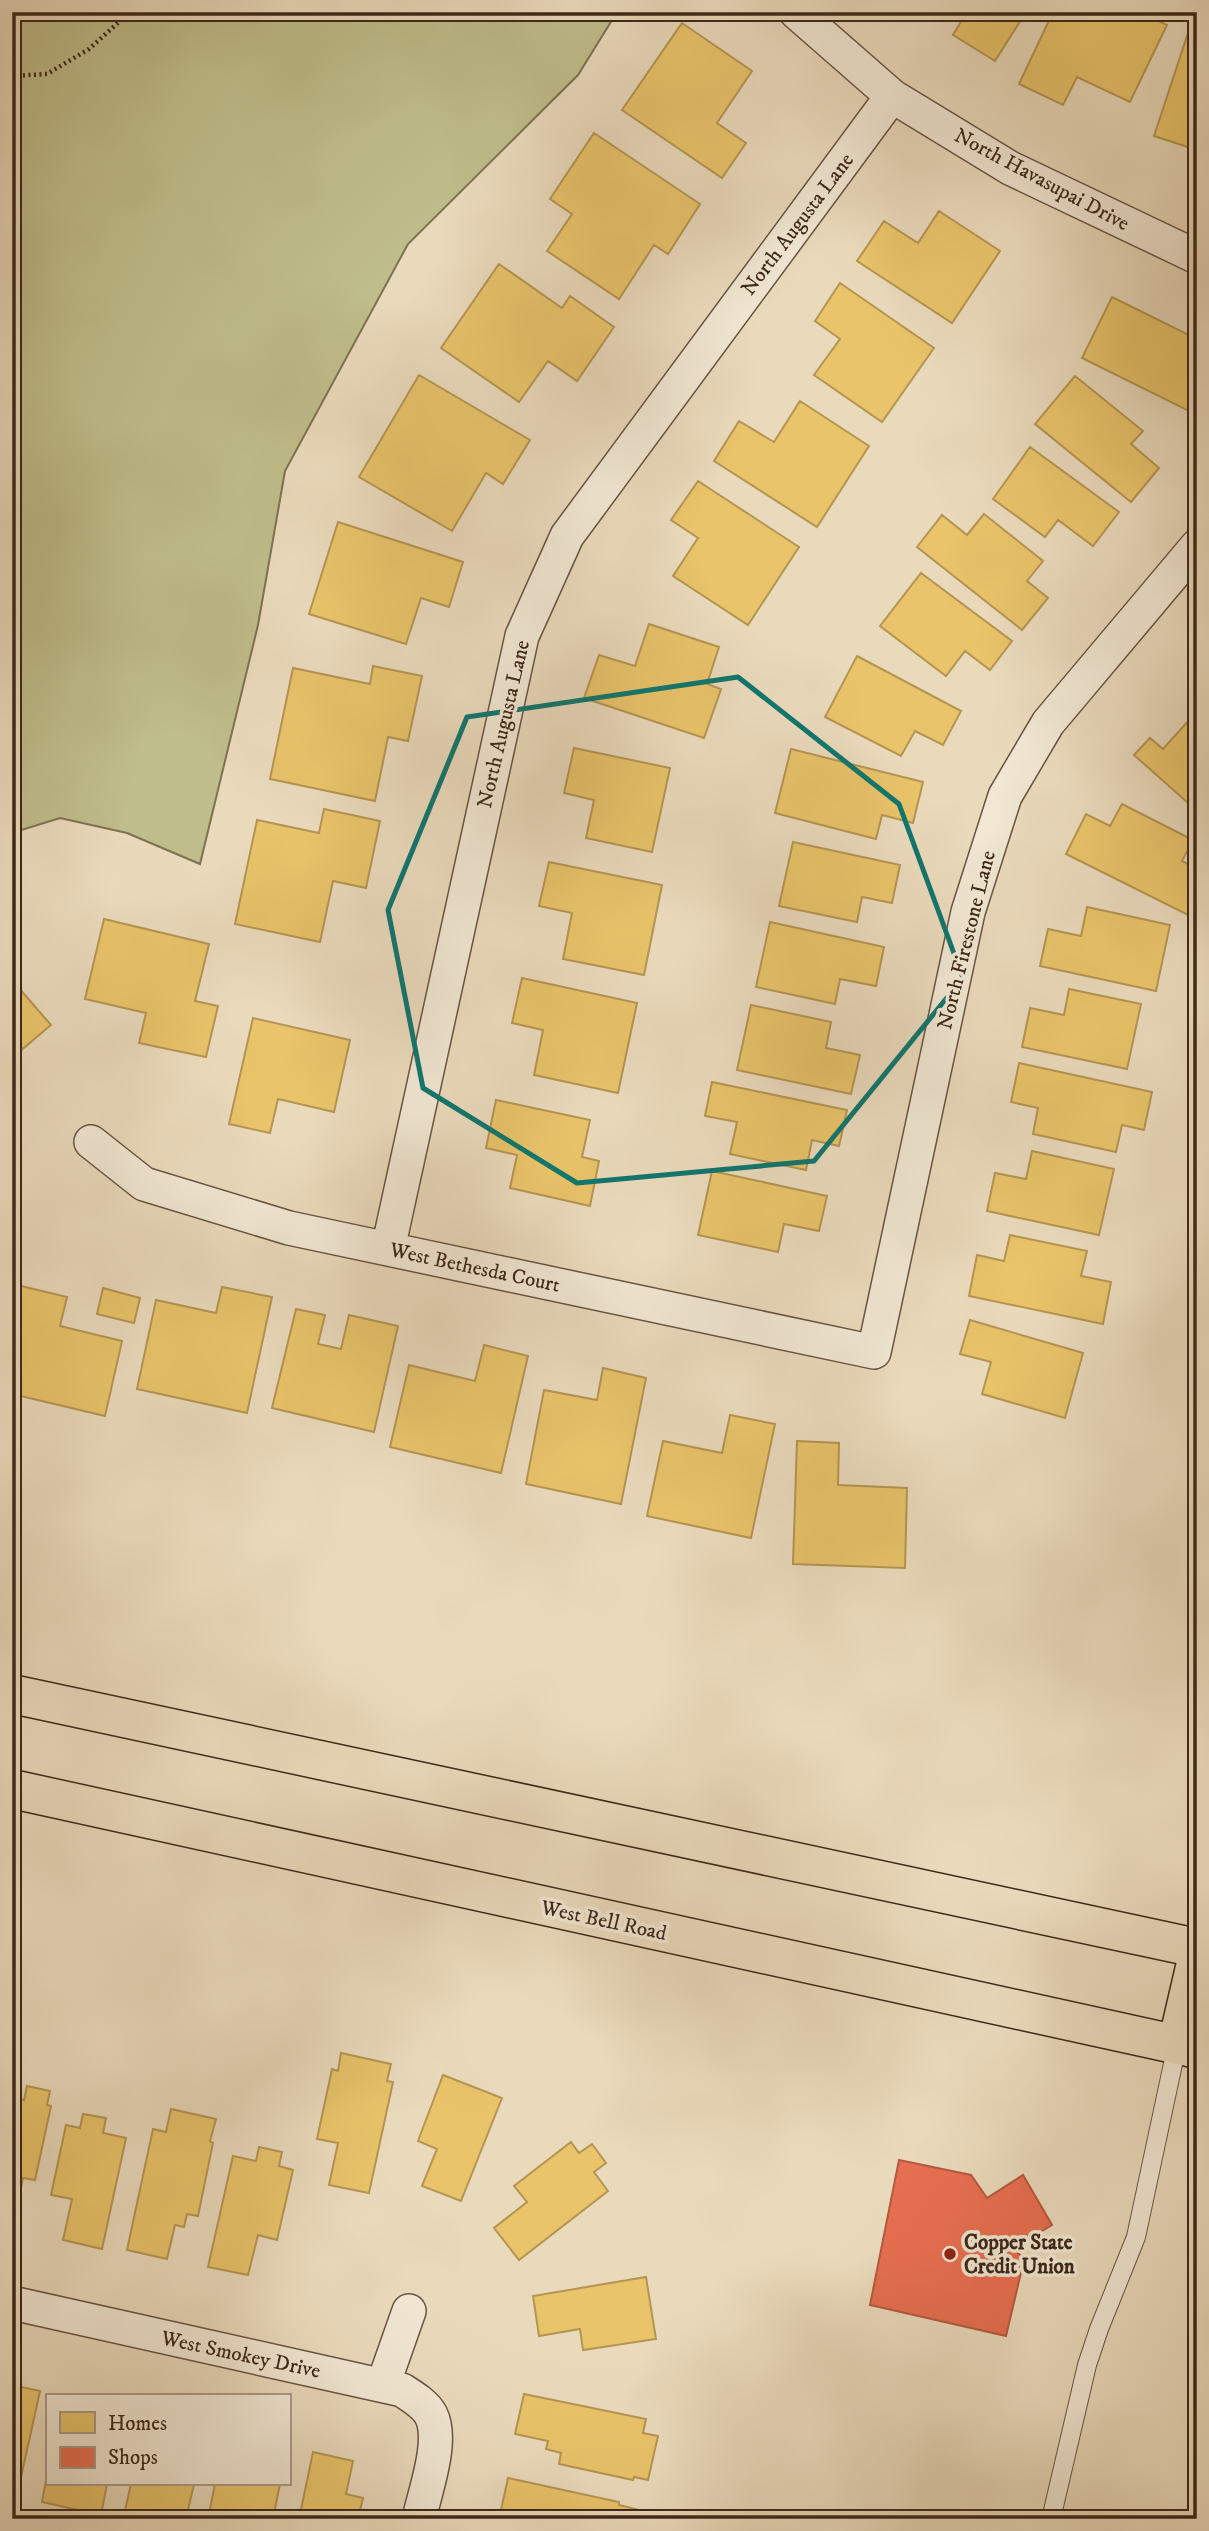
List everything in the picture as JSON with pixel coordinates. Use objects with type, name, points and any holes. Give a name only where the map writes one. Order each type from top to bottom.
[{"type":"main road","points":[[12,1693],[1197,1948]]},
{"type":"main road","name":"West Bell Road","points":[[12,1789],[1187,2047]]},
{"type":"main road","points":[[1187,2047],[1197,1959]]},
{"type":"street","name":"North Havasupai Drive","points":[[796,12],[892,96],[1010,168],[1197,257]]},
{"type":"street","name":"North Augusta Lane","points":[[388,1248],[522,636],[566,536],[892,96]]},
{"type":"street","name":"North Firestone Lane","points":[[874,1352],[968,912],[1005,796],[1048,723],[1197,546]]},
{"type":"street","name":"West Bethesda Court","points":[[91,1143],[144,1184],[289,1228],[874,1352]]},
{"type":"street","name":"West Smokey Drive","points":[[12,2303],[402,2390],[418,2400],[430,2413],[436,2429],[436,2444],[419,2519]]},
{"type":"street","points":[[383,2385],[410,2311]]},
{"type":"lane","points":[[1051,2519],[1087,2365],[1136,2237],[1187,2047]]},
{"type":"path","points":[[12,76],[47,74],[89,49],[130,12]]},
{"type":"highlighted area","points":[[738,677],[899,804],[963,978],[814,1161],[577,1183],[423,1088],[388,910],[467,717]]},
{"type":"shaded area","points":[[12,12],[617,12],[578,75],[408,244],[285,471],[258,625],[200,864],[127,833],[60,818],[12,833]]},
{"type":"building: Homes","points":[[961,12],[1026,12],[995,61],[953,35],[965,15]]},
{"type":"building: Homes","points":[[1053,12],[1140,12],[1167,25],[1130,102],[1077,77],[1063,105],[1019,84]]},
{"type":"building: Homes","points":[[682,23],[752,71],[717,123],[746,143],[722,178],[622,110]]},
{"type":"building: Homes","points":[[1187,36],[1197,39],[1197,150],[1154,136]]},
{"type":"building: Homes","points":[[594,133],[700,204],[668,254],[654,245],[619,299],[547,251],[572,214],[550,199]]},
{"type":"building: Homes","points":[[939,211],[1000,251],[952,323],[857,261],[884,221],[918,243]]},
{"type":"building: Homes","points":[[499,264],[562,308],[570,296],[614,327],[577,381],[548,361],[519,402],[441,348]]},
{"type":"building: Homes","points":[[840,283],[934,348],[882,422],[814,375],[840,339],[815,321]]},
{"type":"building: Homes","points":[[1112,297],[1197,339],[1197,364],[1192,373],[1197,376],[1197,415],[1082,358]]},
{"type":"building: Homes","points":[[419,375],[530,440],[503,484],[486,473],[452,531],[359,477]]},
{"type":"building: Homes","points":[[1075,376],[1143,431],[1131,444],[1159,468],[1131,502],[1035,424]]},
{"type":"building: Homes","points":[[800,401],[869,446],[817,527],[714,461],[739,421],[774,442]]},
{"type":"building: Homes","points":[[1030,447],[1119,512],[1093,546],[1058,520],[1045,537],[993,499]]},
{"type":"building: Homes","points":[[698,481],[799,547],[748,625],[673,576],[698,538],[671,520]]},
{"type":"building: Homes","points":[[984,514],[1043,561],[1027,581],[1048,598],[1022,630],[917,547],[942,515],[967,535]]},
{"type":"building: Homes","points":[[338,522],[463,562],[449,607],[421,598],[406,644],[309,614]]},
{"type":"building: Homes","points":[[921,573],[1012,641],[990,670],[965,651],[946,676],[880,626]]},
{"type":"building: Homes","points":[[649,624],[719,647],[707,684],[721,689],[704,738],[584,698],[599,655],[635,666]]},
{"type":"building: Homes","points":[[857,656],[961,711],[943,745],[915,731],[901,756],[825,717]]},
{"type":"building: Homes","points":[[373,666],[422,676],[408,741],[388,737],[375,801],[270,779],[293,668],[370,684]]},
{"type":"building: Homes","points":[[1191,718],[1197,723],[1197,811],[1134,755],[1150,738],[1163,749]]},
{"type":"building: Homes","points":[[574,748],[670,768],[652,852],[586,838],[594,800],[564,793]]},
{"type":"building: Homes","points":[[791,749],[923,782],[913,823],[882,815],[876,839],[775,813]]},
{"type":"building: Homes","points":[[1122,804],[1193,840],[1182,861],[1197,869],[1197,898],[1188,915],[1066,854],[1086,814],[1110,826]]},
{"type":"building: Homes","points":[[324,809],[380,821],[366,888],[333,881],[320,942],[235,924],[257,820],[319,833]]},
{"type":"building: Homes","points":[[793,842],[900,865],[892,903],[862,897],[857,922],[779,906]]},
{"type":"building: Homes","points":[[549,862],[662,885],[644,975],[563,959],[572,913],[539,906]]},
{"type":"building: Homes","points":[[1087,907],[1170,925],[1156,991],[1040,966],[1048,929],[1081,936]]},
{"type":"building: Homes","points":[[104,919],[209,944],[195,1001],[218,1006],[206,1057],[139,1043],[146,1013],[85,999]]},
{"type":"building: Homes","points":[[770,922],[884,947],[876,986],[840,979],[835,1004],[756,987]]},
{"type":"building: Homes","points":[[522,978],[637,1003],[618,1093],[534,1075],[543,1030],[512,1023]]},
{"type":"building: Homes","points":[[12,980],[51,1025],[12,1058]]},
{"type":"building: Homes","points":[[1069,989],[1141,1004],[1127,1069],[1022,1047],[1030,1008],[1064,1015]]},
{"type":"building: Homes","points":[[751,1005],[831,1022],[826,1048],[860,1055],[851,1094],[737,1070]]},
{"type":"building: Homes","points":[[253,1018],[350,1040],[334,1112],[278,1099],[270,1133],[229,1124]]},
{"type":"building: Homes","points":[[1019,1063],[1152,1092],[1144,1130],[1122,1125],[1116,1152],[1033,1134],[1038,1108],[1011,1102]]},
{"type":"building: Homes","points":[[712,1082],[847,1110],[839,1146],[812,1140],[806,1170],[730,1154],[737,1122],[705,1116]]},
{"type":"building: Homes","points":[[496,1100],[590,1120],[582,1157],[599,1161],[590,1206],[510,1188],[517,1155],[486,1148]]},
{"type":"building: Homes","points":[[1032,1151],[1114,1169],[1099,1235],[987,1211],[995,1173],[1026,1179]]},
{"type":"building: Homes","points":[[712,1171],[827,1196],[819,1231],[784,1224],[778,1252],[698,1235]]},
{"type":"building: Homes","points":[[1010,1235],[1087,1251],[1081,1276],[1111,1282],[1103,1324],[969,1296],[977,1255],[1004,1261]]},
{"type":"building: Homes","points":[[17,1285],[67,1297],[60,1326],[122,1341],[105,1416],[12,1394],[12,1305]]},
{"type":"building: Homes","points":[[222,1287],[272,1297],[247,1413],[137,1389],[156,1300],[216,1313]]},
{"type":"building: Homes","points":[[103,1288],[140,1298],[134,1323],[97,1314]]},
{"type":"building: Homes","points":[[296,1309],[325,1315],[318,1344],[341,1349],[349,1315],[398,1326],[374,1432],[272,1408]]},
{"type":"building: Homes","points":[[970,1320],[1083,1353],[1065,1418],[982,1394],[991,1362],[960,1354]]},
{"type":"building: Homes","points":[[484,1345],[528,1356],[501,1473],[390,1447],[409,1365],[475,1381]]},
{"type":"building: Homes","points":[[603,1368],[646,1378],[621,1504],[526,1484],[544,1390],[597,1400]]},
{"type":"building: Homes","points":[[730,1415],[775,1424],[751,1538],[647,1516],[663,1441],[722,1453]]},
{"type":"building: Homes","points":[[797,1441],[839,1443],[838,1485],[907,1488],[905,1568],[793,1564]]},
{"type":"building: Homes","points":[[341,2053],[391,2064],[387,2081],[393,2082],[369,2193],[329,2185],[338,2143],[317,2139],[332,2069],[338,2071]]},
{"type":"building: Homes","points":[[443,2075],[502,2098],[461,2201],[422,2186],[437,2149],[418,2141]]},
{"type":"building: Homes","points":[[27,2086],[50,2091],[47,2105],[51,2106],[35,2180],[23,2178],[20,2192],[12,2191],[12,2098],[24,2100]]},
{"type":"building: Homes","points":[[171,2109],[216,2119],[198,2216],[187,2214],[184,2227],[175,2225],[167,2259],[127,2250],[153,2129],[166,2132]]},
{"type":"building: Homes","points":[[83,2114],[106,2118],[103,2133],[126,2138],[102,2249],[63,2240],[72,2199],[51,2195],[66,2125],[80,2128]]},
{"type":"building: Homes","points":[[571,2142],[579,2153],[592,2144],[606,2163],[594,2172],[608,2191],[519,2260],[494,2228],[527,2202],[514,2186]]},
{"type":"building: Homes","points":[[259,2147],[282,2152],[279,2166],[293,2170],[277,2240],[258,2235],[248,2275],[208,2267],[233,2156],[256,2161]]},
{"type":"building: Homes","points":[[646,2277],[656,2339],[583,2350],[580,2329],[539,2336],[533,2296]]},
{"type":"building: Homes","points":[[12,2385],[40,2391],[16,2500],[12,2500]]},
{"type":"building: Homes","points":[[524,2394],[646,2419],[643,2433],[658,2436],[648,2480],[634,2477],[633,2480],[559,2464],[561,2453],[546,2449],[548,2441],[515,2434]]},
{"type":"building: Homes","points":[[313,2452],[353,2461],[346,2494],[363,2498],[358,2519],[299,2519]]},
{"type":"building: Homes","points":[[508,2478],[619,2502],[619,2505],[639,2510],[637,2519],[499,2519]]},
{"type":"building: Homes","points":[[46,2480],[46,2486],[107,2486],[101,2515],[42,2502]]},
{"type":"building: Homes","points":[[131,2486],[194,2486],[186,2519],[123,2519]]},
{"type":"building: Homes","points":[[215,2486],[280,2486],[273,2519],[208,2519]]},
{"type":"building: Shops","name":"Copper State Credit Union","points":[[899,2160],[971,2175],[987,2198],[1023,2175],[1052,2225],[1014,2248],[1024,2260],[1006,2336],[870,2305]]},
{"type":"place","name":"Copper State Credit Union","points":[[950,2254]]}]
